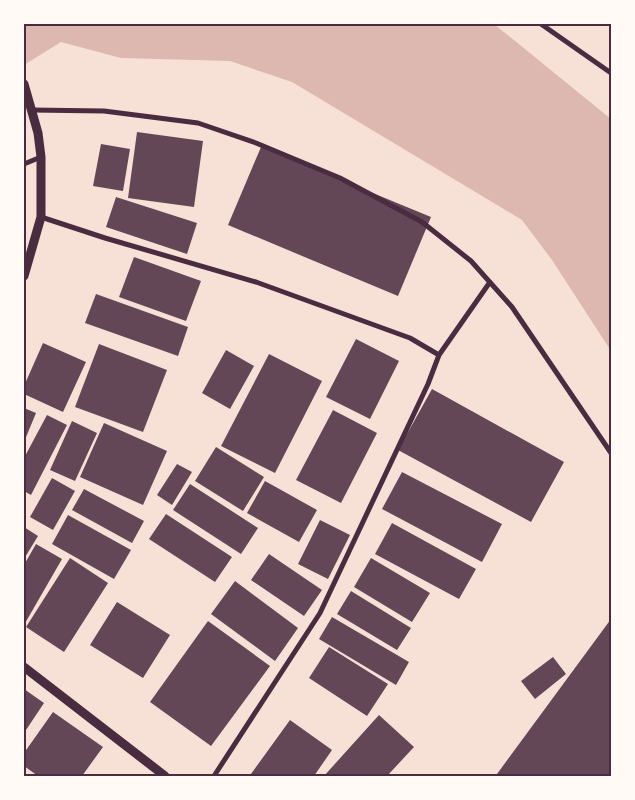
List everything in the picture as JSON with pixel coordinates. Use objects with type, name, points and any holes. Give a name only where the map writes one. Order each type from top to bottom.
[{"type":"street","points":[[541,24],[611,73]]},
{"type":"street","points":[[24,84],[38,133],[41,157],[41,217],[24,276]]},
{"type":"street","points":[[31,110],[104,111],[198,123],[256,143],[340,178],[422,222],[471,261],[512,307],[611,453]]},
{"type":"street","points":[[24,164],[41,157]]},
{"type":"street","points":[[41,217],[105,238],[256,282],[410,338],[439,355]]},
{"type":"street","points":[[214,776],[320,613],[428,384],[439,355],[490,282]]},
{"type":"street","points":[[24,667],[165,776]]},
{"type":"shaded area","points":[[24,24],[494,24],[611,119],[611,351],[552,260],[522,220],[292,82],[230,61],[121,58],[61,42],[24,65]]},
{"type":"building","points":[[137,132],[203,141],[194,207],[128,198]]},
{"type":"building","points":[[101,144],[130,149],[123,191],[93,186]]},
{"type":"building","points":[[261,147],[431,217],[398,296],[228,225]]},
{"type":"building","points":[[116,197],[197,223],[187,254],[106,227]]},
{"type":"building","points":[[134,257],[201,281],[186,321],[119,297]]},
{"type":"building","points":[[96,294],[188,327],[178,356],[85,323]]},
{"type":"building","points":[[356,339],[399,361],[370,419],[326,397]]},
{"type":"building","points":[[43,343],[86,362],[63,412],[24,394],[24,386]]},
{"type":"building","points":[[99,344],[167,370],[143,432],[75,407]]},
{"type":"building","points":[[226,350],[254,366],[230,409],[202,393]]},
{"type":"building","points":[[269,354],[322,381],[275,473],[221,446]]},
{"type":"building","points":[[432,389],[564,462],[531,522],[398,450]]},
{"type":"building","points":[[24,408],[36,413],[24,442]]},
{"type":"building","points":[[333,410],[377,433],[341,503],[296,480]]},
{"type":"building","points":[[47,415],[67,425],[31,495],[24,491],[24,458]]},
{"type":"building","points":[[72,421],[97,433],[75,481],[50,470]]},
{"type":"building","points":[[104,423],[167,451],[143,505],[80,477]]},
{"type":"building","points":[[216,447],[264,477],[243,511],[195,481]]},
{"type":"building","points":[[177,464],[192,472],[172,505],[157,495]]},
{"type":"building","points":[[402,472],[502,524],[482,562],[382,509]]},
{"type":"building","points":[[52,478],[75,491],[53,530],[30,517]]},
{"type":"building","points":[[265,481],[317,510],[299,542],[247,513]]},
{"type":"building","points":[[190,484],[258,528],[241,554],[173,510]]},
{"type":"building","points":[[84,489],[144,521],[132,543],[72,510]]},
{"type":"building","points":[[166,514],[232,557],[215,582],[149,539]]},
{"type":"building","points":[[68,515],[131,550],[114,579],[52,544]]},
{"type":"building","points":[[320,520],[350,535],[328,579],[298,564]]},
{"type":"building","points":[[392,523],[476,569],[459,599],[375,554]]},
{"type":"building","points":[[24,527],[38,536],[24,559]]},
{"type":"building","points":[[36,544],[62,559],[24,625],[24,565]]},
{"type":"building","points":[[269,554],[322,590],[304,616],[251,580]]},
{"type":"building","points":[[70,558],[108,583],[64,652],[26,627]]},
{"type":"building","points":[[371,558],[430,593],[412,622],[354,587]]},
{"type":"building","points":[[235,581],[298,628],[275,661],[211,614]]},
{"type":"building","points":[[351,591],[411,628],[397,650],[337,614]]},
{"type":"building","points":[[117,602],[170,635],[143,678],[90,645]]},
{"type":"building","points":[[332,617],[409,662],[396,685],[319,639]]},
{"type":"building","points":[[611,619],[611,776],[501,776],[497,774]]},
{"type":"building","points":[[208,621],[270,666],[211,746],[150,702]]},
{"type":"building","points":[[329,647],[388,684],[367,716],[309,678]]},
{"type":"building","points":[[553,657],[566,674],[535,699],[521,681]]},
{"type":"building","points":[[24,689],[44,703],[26,730],[24,728]]},
{"type":"building","points":[[53,712],[103,747],[82,776],[38,776],[24,766],[24,753]]},
{"type":"building","points":[[379,715],[414,747],[387,776],[324,776]]},
{"type":"building","points":[[290,720],[332,750],[314,776],[254,776],[251,774]]}]
